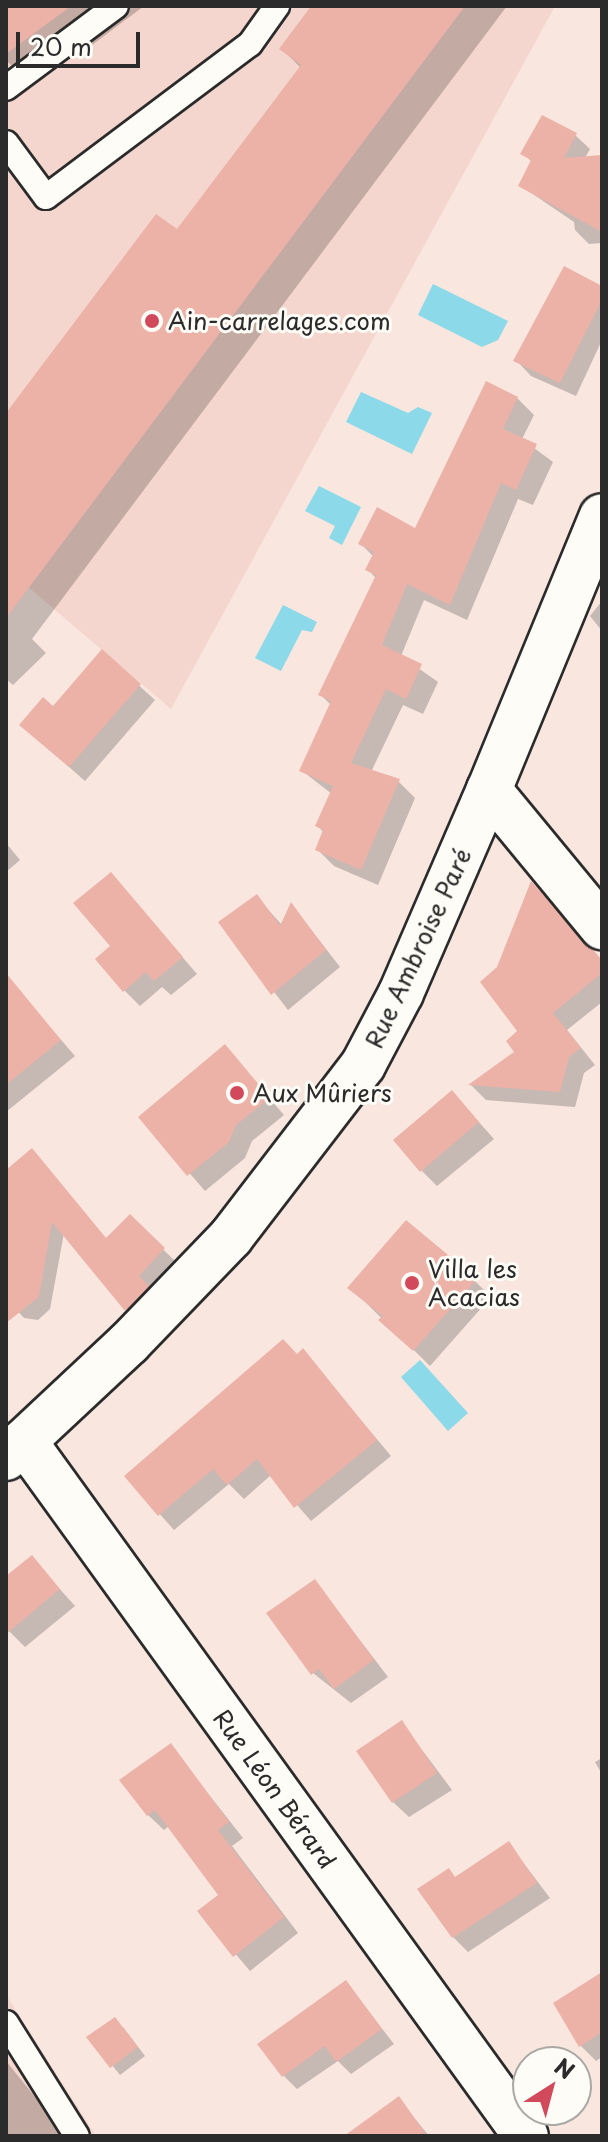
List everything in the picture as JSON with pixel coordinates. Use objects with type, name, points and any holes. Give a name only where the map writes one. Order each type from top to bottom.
[{"type":"street","name":"Rue Ambroise Paré","points":[[15,1450],[231,1237],[331,1111],[363,1065],[401,993],[602,516]]},
{"type":"street","points":[[489,790],[602,927]]},
{"type":"street","name":"Rue Léon Bérard","points":[[15,1450],[526,2136]]},
{"type":"lane","points":[[6,88],[116,6]]},
{"type":"lane","points":[[6,143],[46,197],[250,44],[277,6]]},
{"type":"lane","points":[[6,2023],[77,2136]]},
{"type":"shaded area","points":[[6,6],[555,6],[171,709],[6,568]]},
{"type":"shaded area","points":[[6,1995],[96,2136],[6,2136]]},
{"type":"water","points":[[433,284],[508,321],[498,340],[482,347],[418,315]]},
{"type":"water","points":[[361,392],[408,413],[418,407],[432,413],[412,454],[346,422]]},
{"type":"water","points":[[319,486],[361,507],[342,545],[329,538],[335,526],[305,511]]},
{"type":"water","points":[[283,605],[317,622],[312,632],[302,630],[281,671],[255,658]]},
{"type":"water","points":[[420,1360],[468,1413],[448,1431],[401,1377]]},
{"type":"building","points":[[6,6],[71,6],[6,54]]},
{"type":"building","name":"Ain-carrelages.com","points":[[311,6],[465,6],[6,618],[6,413],[156,214],[177,229],[301,65],[279,49]]},
{"type":"building","points":[[542,115],[577,133],[564,158],[602,155],[602,232],[518,186],[531,160],[520,154]]},
{"type":"building","points":[[564,266],[602,286],[602,300],[560,383],[513,361]]},
{"type":"building","points":[[486,381],[518,397],[503,429],[537,444],[516,490],[501,483],[450,605],[407,584],[382,645],[422,664],[406,699],[386,689],[351,763],[400,779],[361,870],[315,850],[323,830],[315,826],[333,786],[299,771],[331,701],[318,695],[376,575],[365,570],[374,552],[358,544],[377,507],[415,528]]},
{"type":"building","points":[[102,649],[141,684],[69,767],[19,725],[43,697],[53,706]]},
{"type":"building","points":[[111,872],[183,957],[154,981],[146,972],[123,992],[95,959],[110,946],[73,903]]},
{"type":"building","points":[[531,881],[602,960],[602,973],[553,1013],[581,1048],[569,1057],[560,1092],[468,1085],[514,1052],[506,1041],[517,1031],[480,982],[497,967]]},
{"type":"building","points":[[257,894],[280,926],[291,902],[326,950],[271,995],[218,922]]},
{"type":"building","points":[[6,973],[61,1040],[6,1085]]},
{"type":"building","points":[[225,1044],[270,1098],[236,1125],[229,1142],[187,1176],[138,1117]]},
{"type":"building","points":[[452,1090],[479,1122],[420,1172],[393,1140]]},
{"type":"building","points":[[32,1148],[106,1238],[130,1214],[165,1248],[139,1276],[149,1286],[125,1311],[52,1222],[39,1297],[6,1323],[6,1170]]},
{"type":"building","name":"Villa les Acacias","points":[[406,1220],[477,1279],[413,1351],[378,1320],[383,1316],[347,1288]]},
{"type":"building","points":[[283,1339],[297,1354],[303,1348],[377,1440],[294,1508],[257,1459],[227,1485],[213,1469],[158,1516],[124,1476]]},
{"type":"building","points":[[32,1555],[60,1589],[6,1634],[6,1576]]},
{"type":"building","points":[[315,1579],[374,1660],[334,1689],[319,1669],[311,1675],[266,1613]]},
{"type":"building","points":[[402,1720],[437,1773],[392,1803],[356,1751]]},
{"type":"building","points":[[171,1743],[229,1822],[218,1830],[284,1917],[233,1957],[197,1911],[218,1895],[155,1810],[147,1816],[119,1780]]},
{"type":"building","points":[[509,1841],[537,1883],[452,1938],[417,1889],[449,1868],[455,1877]]},
{"type":"building","points":[[602,1972],[602,2032],[581,2046],[553,2003]]},
{"type":"building","points":[[346,1980],[382,2029],[336,2062],[325,2046],[282,2077],[257,2044]]},
{"type":"building","points":[[115,2017],[138,2047],[110,2068],[86,2037]]},
{"type":"building","points":[[399,2096],[427,2136],[344,2136]]},
{"type":"place","name":"Ain-carrelages.com","points":[[152,321]]},
{"type":"place","name":"Aux Mûriers","points":[[237,1093]]},
{"type":"place","name":"Villa les Acacias","points":[[412,1283]]}]
